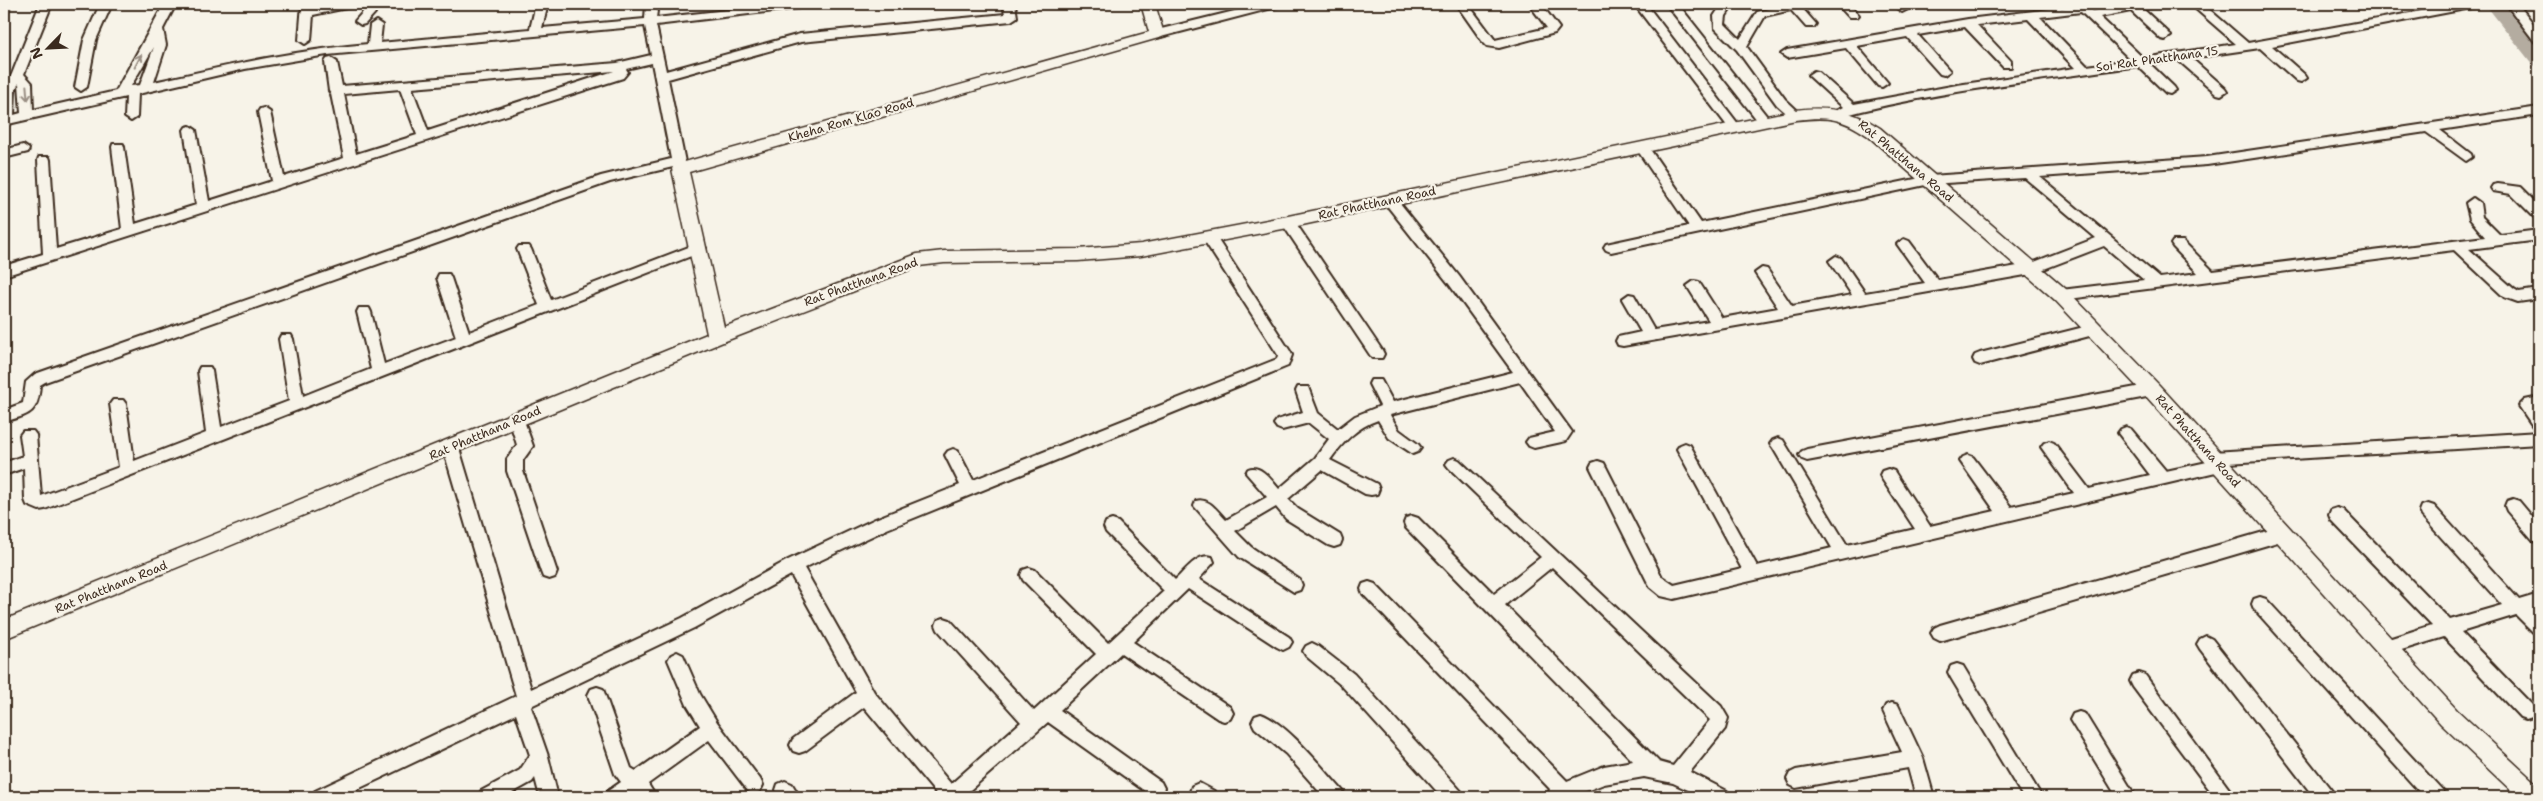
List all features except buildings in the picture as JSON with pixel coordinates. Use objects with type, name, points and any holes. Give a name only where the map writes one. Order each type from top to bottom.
[{"type":"street","points":[[49,4],[9,90],[6,120],[146,87],[327,50],[535,33],[650,22],[739,8],[808,4]]},
{"type":"street","points":[[81,87],[90,40],[106,4]]},
{"type":"street","points":[[131,117],[126,92],[142,53],[158,30],[170,4]]},
{"type":"street","points":[[305,40],[307,8],[352,4]]},
{"type":"street","points":[[535,33],[542,4]]},
{"type":"street","points":[[652,4],[650,22],[658,67],[717,337]]},
{"type":"street","points":[[335,91],[658,67],[800,38],[1011,17],[1009,4]]},
{"type":"street","points":[[1148,4],[1157,34],[1276,4]]},
{"type":"street","points":[[1462,4],[1486,38],[1491,43],[1499,44],[1553,28],[1535,4]]},
{"type":"street","points":[[1640,4],[1735,128]]},
{"type":"street","points":[[1672,4],[1765,122]]},
{"type":"street","points":[[1728,4],[1720,16],[1719,25],[1740,47],[1781,102],[1796,116]]},
{"type":"street","points":[[1843,4],[1853,16]]},
{"type":"street","points":[[1787,54],[1968,23],[2084,9],[2133,8],[2154,4]]},
{"type":"street","points":[[2196,4],[2246,47]]},
{"type":"street","name":"Soi Rat Phatthana 15","points":[[1845,110],[2083,69],[2144,63],[2246,47],[2469,4]]},
{"type":"street","points":[[2512,4],[2539,39]]},
{"type":"street","points":[[1740,47],[1761,14],[1797,5],[1810,24]]},
{"type":"street","points":[[2133,8],[2165,36]]},
{"type":"street","points":[[2084,9],[2144,63],[2170,90]]},
{"type":"street","points":[[2032,16],[2083,69]]},
{"type":"street","points":[[368,18],[374,46]]},
{"type":"street","points":[[360,47],[368,18]]},
{"type":"street","points":[[1968,23],[2007,64]]},
{"type":"street","points":[[146,87],[160,45],[158,30]]},
{"type":"street","points":[[1910,33],[1944,71]]},
{"type":"street","name":"Kheha Rom Klao Road","points":[[679,165],[1157,34]]},
{"type":"street","points":[[1849,44],[1882,83]]},
{"type":"street","points":[[2263,44],[2301,78]]},
{"type":"street","points":[[2182,57],[2221,91]]},
{"type":"street","points":[[331,62],[335,91],[350,160]]},
{"type":"street","points":[[4,271],[424,137],[618,71]]},
{"type":"street","points":[[18,74],[26,83],[27,115]]},
{"type":"street","points":[[1814,75],[1845,110]]},
{"type":"street","points":[[405,85],[424,137]]},
{"type":"street","name":"Rat Phatthana Road","points":[[4,630],[451,448],[717,337],[916,260],[944,257],[1107,254],[1288,222],[1765,122],[1845,110],[1851,117],[1874,132],[2061,295],[2092,330],[2152,390],[2449,717],[2525,795]]},
{"type":"street","points":[[1611,248],[1930,180],[2207,161],[2539,111]]},
{"type":"street","points":[[264,112],[279,183]]},
{"type":"street","points":[[2429,128],[2466,158]]},
{"type":"street","points":[[190,130],[203,207]]},
{"type":"street","points":[[118,147],[129,231]]},
{"type":"street","points":[[1642,148],[1698,229]]},
{"type":"street","points":[[4,154],[23,149]]},
{"type":"street","points":[[44,160],[50,256]]},
{"type":"street","points":[[4,416],[28,407],[31,403],[33,382],[40,378],[606,179],[653,166],[679,165]]},
{"type":"street","points":[[2026,172],[2157,283]]},
{"type":"street","points":[[2498,188],[2515,190],[2539,214]]},
{"type":"street","points":[[1390,200],[1454,280],[1524,374],[1564,432],[1561,437],[1534,442]]},
{"type":"street","points":[[2473,203],[2474,216],[2498,241]]},
{"type":"street","points":[[1288,222],[1377,354]]},
{"type":"street","points":[[2061,295],[2459,247],[2539,235]]},
{"type":"street","points":[[322,797],[688,623],[794,565],[881,524],[1283,362],[1285,355],[1209,237]]},
{"type":"street","points":[[1623,341],[2031,269],[2105,240]]},
{"type":"street","points":[[1904,244],[1935,286]]},
{"type":"street","points":[[2178,244],[2211,277]]},
{"type":"street","points":[[2459,247],[2509,292],[2518,297],[2539,294]]},
{"type":"street","points":[[28,435],[33,500],[38,502],[380,373],[699,248]]},
{"type":"street","points":[[524,249],[547,308]]},
{"type":"street","points":[[1836,261],[1862,299]]},
{"type":"street","points":[[1762,273],[1788,312]]},
{"type":"street","points":[[444,278],[464,339]]},
{"type":"street","points":[[1694,286],[1719,325]]},
{"type":"street","points":[[1629,298],[1650,336]]},
{"type":"street","points":[[364,312],[380,373]]},
{"type":"street","points":[[1980,359],[2092,330]]},
{"type":"street","points":[[286,339],[297,404]]},
{"type":"street","points":[[205,372],[214,435]]},
{"type":"street","points":[[1222,530],[1276,499],[1320,462],[1338,438],[1360,420],[1385,410],[1524,374]]},
{"type":"street","points":[[1376,384],[1394,434],[1413,448]]},
{"type":"street","points":[[1807,455],[2152,390]]},
{"type":"street","points":[[1303,391],[1312,416],[1338,438]]},
{"type":"street","points":[[2539,402],[2527,406],[2539,424]]},
{"type":"street","points":[[118,404],[127,469]]},
{"type":"street","points":[[1282,424],[1312,416]]},
{"type":"street","points":[[517,419],[525,446],[515,459],[515,471],[549,572]]},
{"type":"street","points":[[2126,433],[2162,478]]},
{"type":"street","points":[[1598,467],[1651,572],[1662,588],[1674,592],[2162,478],[2217,462],[2539,438]]},
{"type":"street","points":[[1778,444],[1843,552]]},
{"type":"street","points":[[2049,447],[2085,496]]},
{"type":"street","points":[[451,448],[549,797]]},
{"type":"street","points":[[1684,449],[1753,573]]},
{"type":"street","points":[[953,455],[969,488]]},
{"type":"street","points":[[4,469],[31,459]]},
{"type":"street","points":[[1968,461],[2007,514]]},
{"type":"street","points":[[1320,462],[1371,489]]},
{"type":"street","points":[[1454,464],[1719,718],[1719,723],[1677,775]]},
{"type":"street","points":[[1254,473],[1276,499],[1292,514],[1334,540]]},
{"type":"street","points":[[1888,475],[1926,533]]},
{"type":"street","points":[[1202,506],[1222,530],[1251,557],[1294,585]]},
{"type":"street","points":[[2513,506],[2539,536]]},
{"type":"street","points":[[2428,511],[2517,608],[2539,627]]},
{"type":"street","points":[[2337,515],[2526,711]]},
{"type":"street","points":[[1412,523],[1654,770]]},
{"type":"street","points":[[1112,526],[1182,586],[1284,642]]},
{"type":"street","points":[[1940,633],[2281,534]]},
{"type":"street","points":[[1493,604],[1553,557]]},
{"type":"street","points":[[794,565],[866,695],[950,797],[1047,711],[1206,562]]},
{"type":"street","points":[[1029,575],[1114,649],[1224,713]]},
{"type":"street","points":[[1369,589],[1559,794],[1605,776],[1626,771],[1654,770],[1677,775],[1720,797]]},
{"type":"street","points":[[2385,647],[2539,601]]},
{"type":"street","points":[[2260,604],[2436,797]]},
{"type":"street","points":[[944,625],[1032,723]]},
{"type":"street","points":[[2206,644],[2325,797]]},
{"type":"street","points":[[1312,651],[1348,680],[1454,797]]},
{"type":"street","points":[[677,660],[693,699],[711,728],[754,785]]},
{"type":"street","points":[[1957,672],[2033,797]]},
{"type":"street","points":[[2139,681],[2226,797]]},
{"type":"street","points":[[598,695],[624,774],[636,782],[647,797]]},
{"type":"street","points":[[799,745],[866,695]]},
{"type":"street","points":[[1047,711],[1155,788]]},
{"type":"street","points":[[1892,711],[1914,758],[1925,797]]},
{"type":"street","points":[[2079,720],[2127,797]]},
{"type":"street","points":[[1261,722],[1292,748],[1336,797]]},
{"type":"street","points":[[615,797],[711,728]]},
{"type":"street","points":[[488,797],[526,776],[539,756]]},
{"type":"street","points":[[1796,779],[1914,758]]},
{"type":"waterway","points":[[2494,4],[2539,61]]}]
